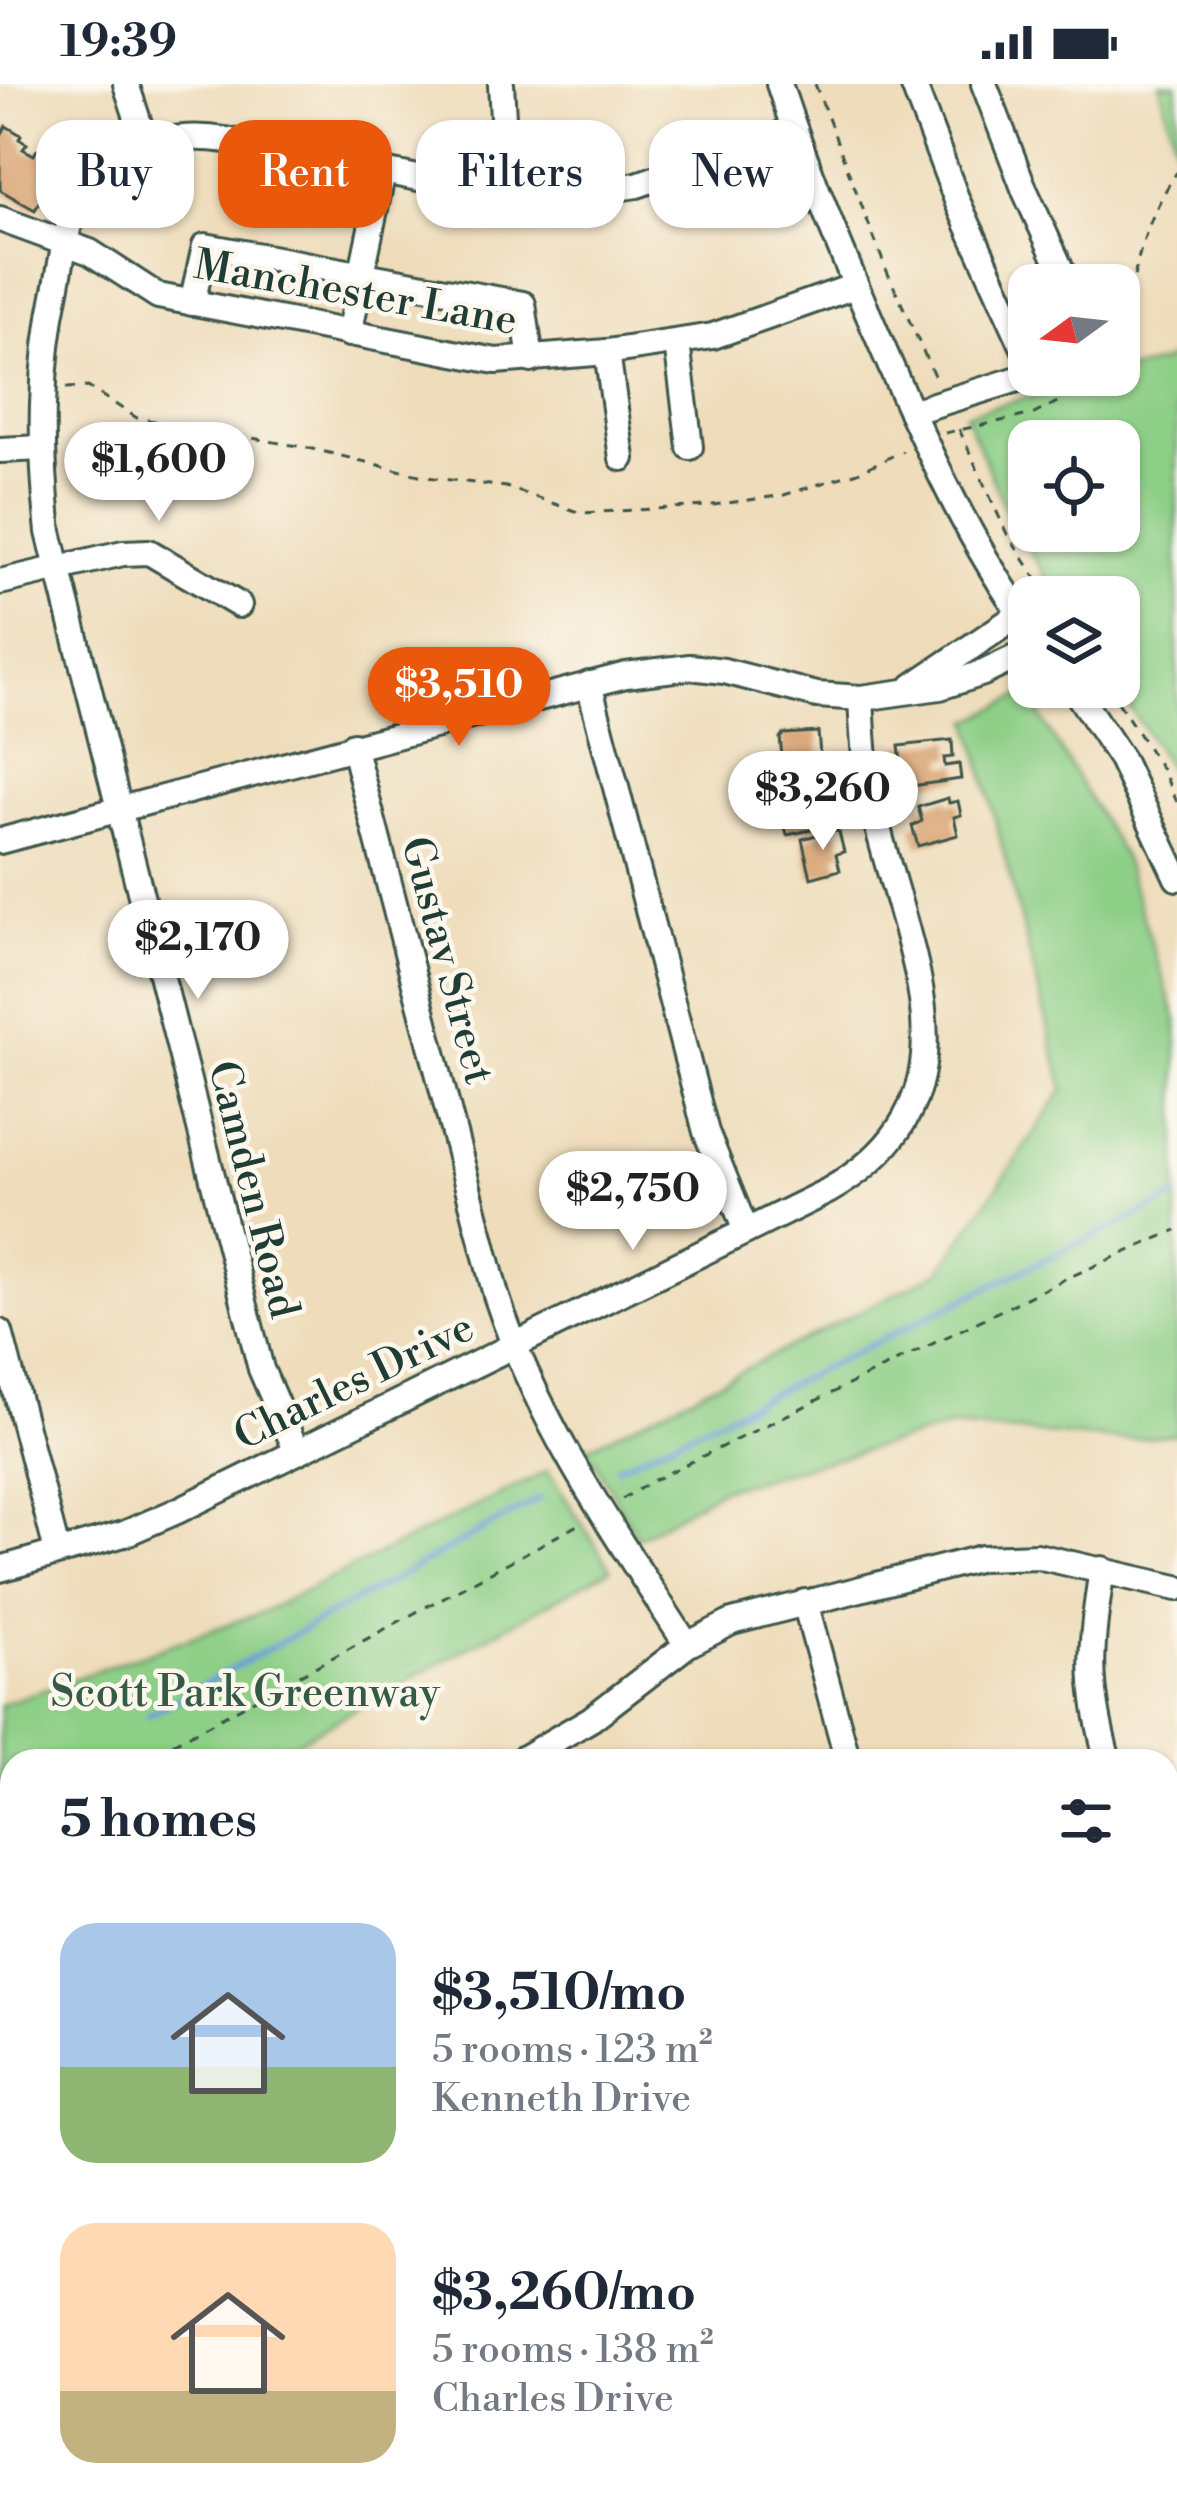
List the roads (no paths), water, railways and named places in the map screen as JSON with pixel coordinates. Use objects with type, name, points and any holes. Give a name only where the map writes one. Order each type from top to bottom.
[{"type":"street","points":[[126,84],[138,120]]},
{"type":"street","points":[[501,84],[501,120]]},
{"type":"street","points":[[778,84],[791,120]]},
{"type":"street","points":[[913,84],[958,203],[1008,312]]},
{"type":"street","points":[[984,84],[1058,264]]},
{"type":"street","points":[[814,181],[855,286],[954,507],[1008,593]]},
{"type":"street","name":"Manchester Lane","points":[[0,219],[90,252],[158,296],[496,361],[677,343],[761,321],[855,286]]},
{"type":"street","name":"Camden Road","points":[[69,228],[48,326],[42,389],[42,448],[56,568],[261,1369],[297,1452]]},
{"type":"street","points":[[349,334],[371,228]]},
{"type":"street","points":[[192,303],[205,246],[362,272],[524,304],[531,360]]},
{"type":"street","points":[[677,343],[690,447]]},
{"type":"street","points":[[608,352],[622,458]]},
{"type":"street","points":[[911,412],[1008,382]]},
{"type":"street","points":[[0,450],[42,448]]},
{"type":"street","points":[[0,582],[123,553],[149,552],[239,605]]},
{"type":"street","points":[[910,688],[1008,630]]},
{"type":"street","points":[[0,841],[626,675],[691,667],[724,670],[817,694],[861,698],[940,686],[1008,661]]},
{"type":"street","points":[[589,684],[706,1132],[746,1231]]},
{"type":"street","name":"Charles Drive","points":[[0,1569],[124,1534],[828,1192],[872,1162],[906,1121],[923,1075],[926,1024],[869,789],[861,698]]},
{"type":"street","points":[[1087,708],[1121,759],[1177,878]]},
{"type":"street","name":"Gustav Street","points":[[353,746],[496,1295],[513,1344],[544,1413],[601,1512],[687,1645]]},
{"type":"street","points":[[0,1332],[57,1551]]},
{"type":"street","points":[[557,1749],[687,1645],[732,1622],[805,1602],[981,1558],[1037,1556],[1177,1588]]},
{"type":"street","points":[[1102,1569],[1089,1669],[1105,1749]]},
{"type":"street","points":[[805,1602],[845,1749]]},
{"type":"waterway","points":[[617,1467],[1177,1197]]},
{"type":"waterway","points":[[149,1715],[539,1499]]},
{"type":"park label","name":"Scott Park Greenway","points":[[245,1691]]}]
